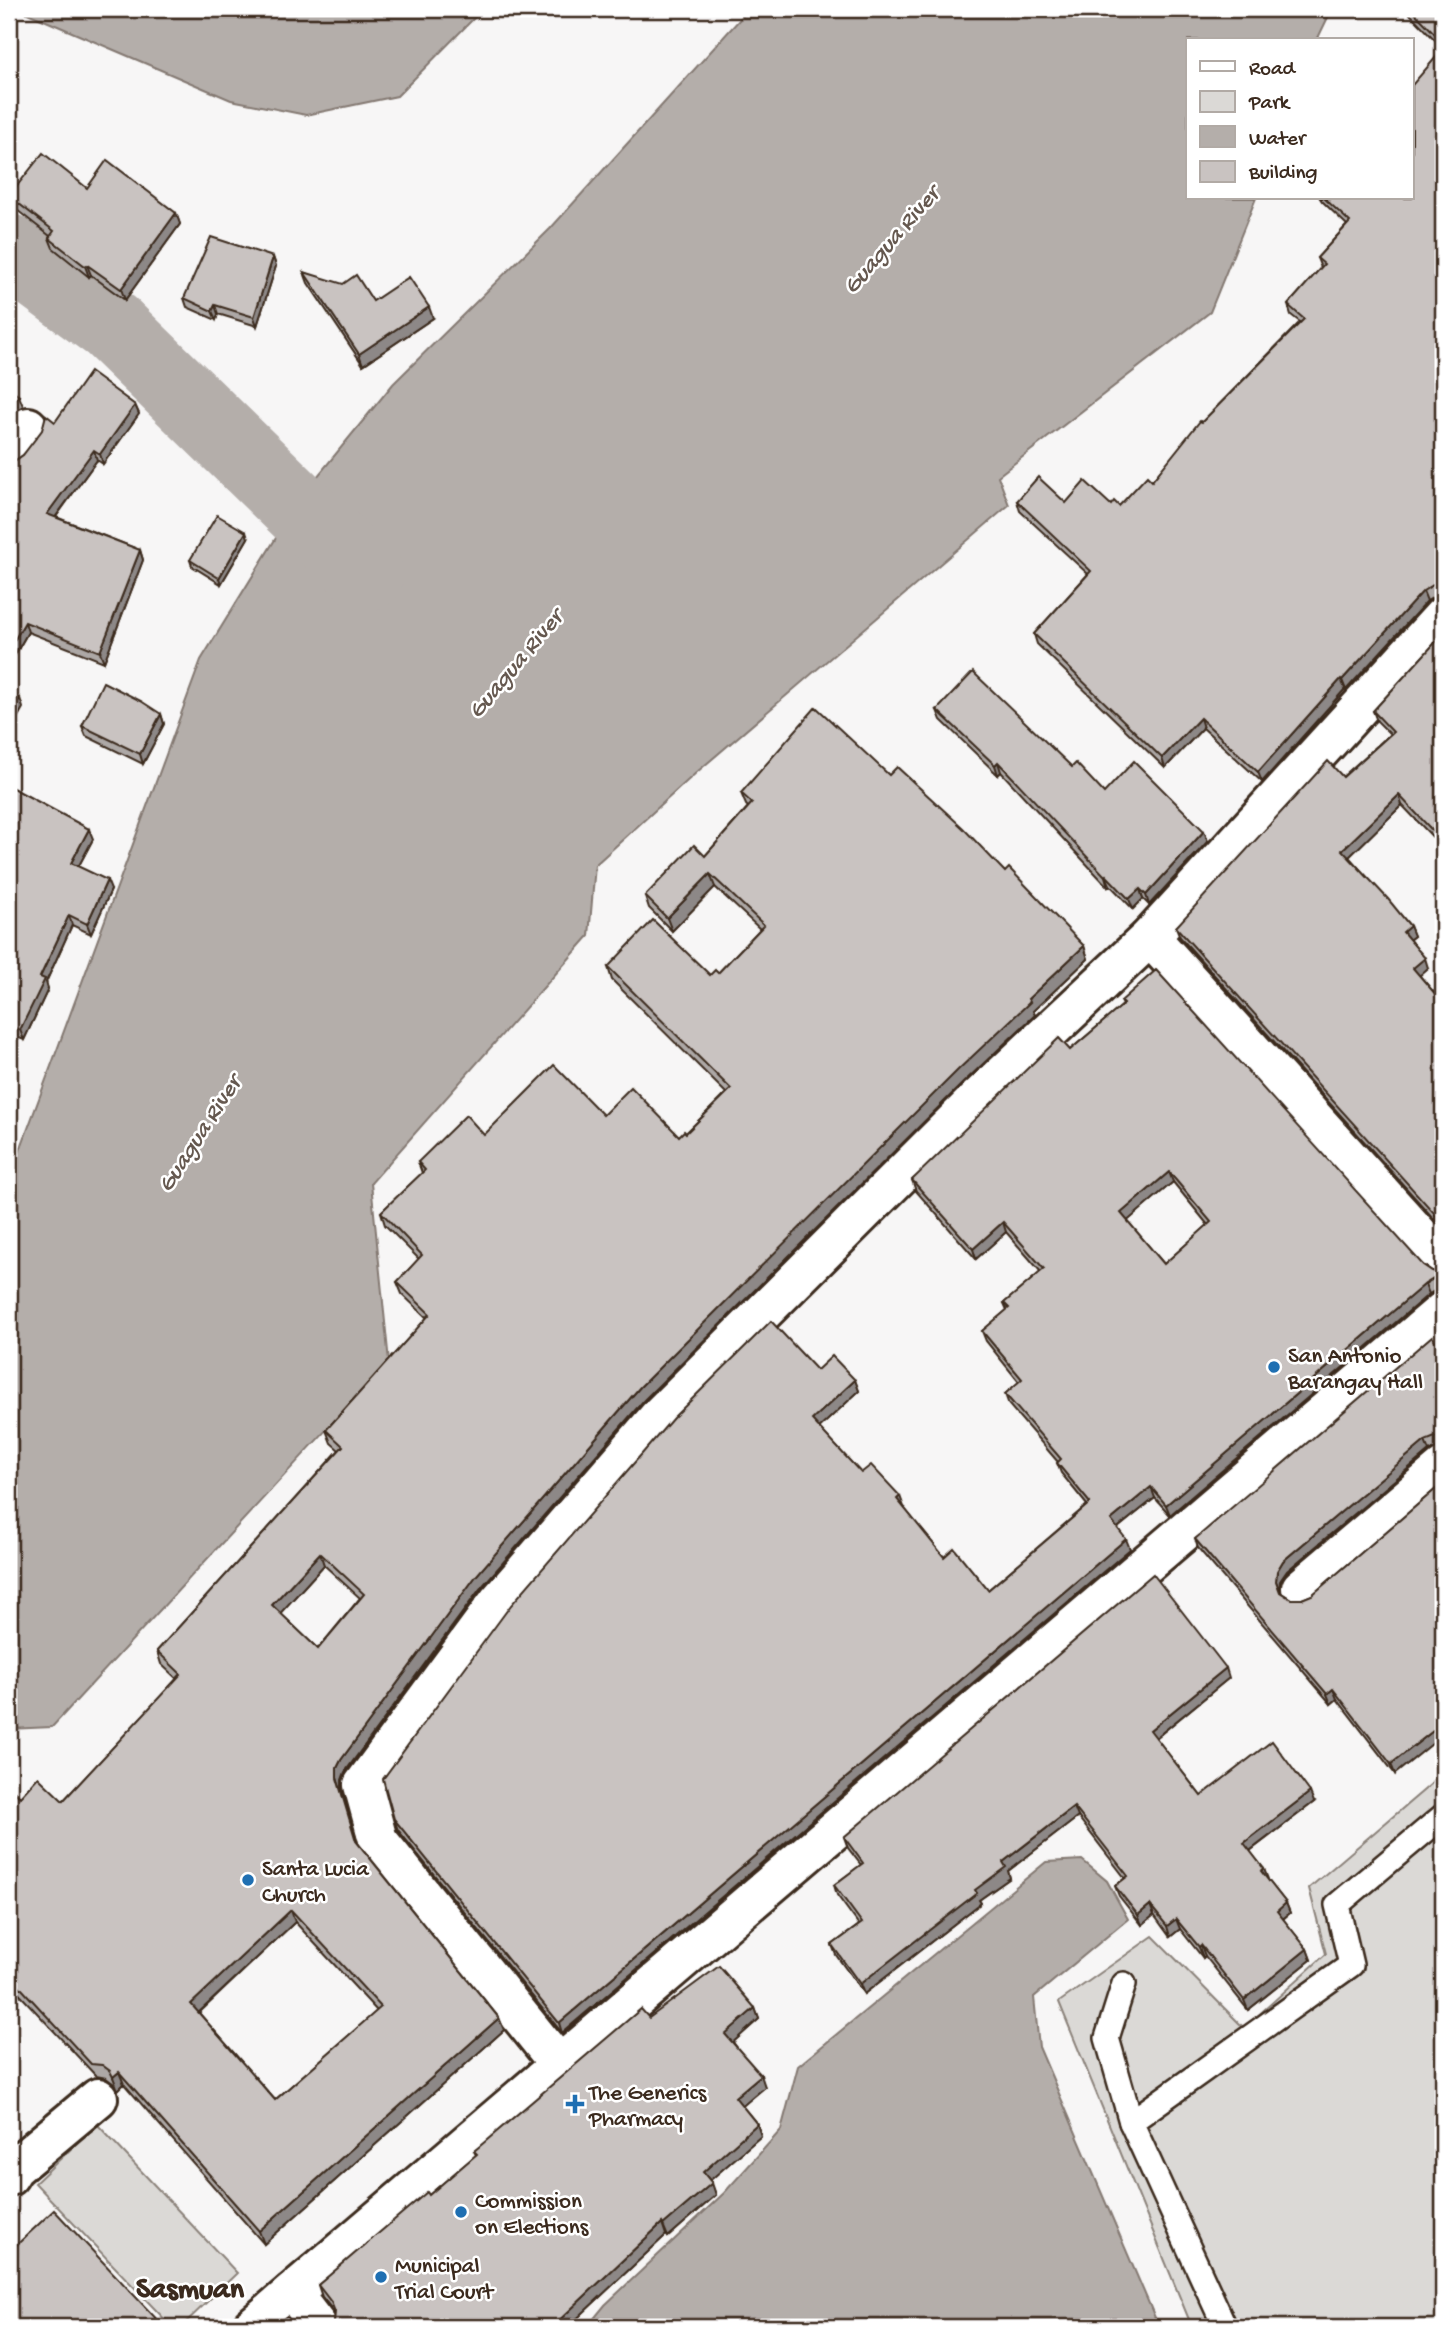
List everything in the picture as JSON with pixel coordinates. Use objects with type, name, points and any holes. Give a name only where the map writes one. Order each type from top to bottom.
[{"type":"street","points":[[559,2064],[379,1840],[363,1785],[498,1602],[661,1414],[979,1097],[1150,937],[1443,616]]},
{"type":"street","points":[[1150,937],[1443,1261]]},
{"type":"street","points":[[252,2327],[1443,1311]]},
{"type":"street","points":[[1301,1588],[1443,1468]]},
{"type":"street","points":[[11,2168],[98,2098]]},
{"type":"street","points":[[292,2293],[318,2327]]},
{"type":"lane","points":[[1131,2122],[1351,1965],[1337,1905],[1443,1816]]},
{"type":"lane","points":[[1124,1984],[1107,2038],[1131,2122],[1225,2327]]},
{"type":"green space","points":[[1443,1774],[1443,2327],[1192,2327],[1059,2002],[1153,1936],[1244,2028],[1326,1954],[1309,1888]]},
{"type":"green space","points":[[97,2124],[237,2273],[181,2327],[172,2327],[35,2183]]},
{"type":"water","points":[[18,9],[483,9],[397,96],[306,115],[231,100]]},
{"type":"water","name":"Guagua River","points":[[749,9],[1332,9],[1318,38],[1186,38],[1186,200],[1255,200],[1210,312],[998,476],[1009,505],[697,772],[595,865],[589,936],[371,1183],[389,1362],[52,1727],[9,1729],[9,1180],[201,660],[303,494],[393,384],[550,229]]},
{"type":"water","points":[[1082,1860],[1107,1881],[1128,1919],[1034,1997],[1039,2047],[1159,2327],[587,2327],[605,2305],[724,2193],[781,2130],[798,2066],[1046,1862]]},
{"type":"building","points":[[1411,9],[1443,9],[1443,42]]},
{"type":"building","points":[[1443,49],[1443,585],[1433,585],[1423,591],[1258,772],[1200,718],[1162,758],[1034,634],[1091,571],[1017,501],[1038,477],[1066,503],[1085,481],[1111,505],[1114,501],[1119,506],[1147,476],[1152,481],[1200,421],[1202,422],[1304,319],[1288,305],[1324,264],[1317,258],[1350,222],[1326,200],[1414,200],[1414,83]]},
{"type":"building","points":[[43,153],[87,188],[107,160],[176,213],[121,289],[49,238],[54,231],[9,196]]},
{"type":"building","points":[[211,237],[273,257],[254,317],[215,305],[212,311],[184,298]]},
{"type":"building","points":[[304,272],[343,284],[356,275],[373,301],[409,277],[429,307],[359,354]]},
{"type":"building","points":[[90,372],[135,405],[100,454],[94,450],[47,514],[140,550],[100,652],[25,622],[9,649],[9,462],[23,455],[42,430],[46,415],[55,422]]},
{"type":"building","points":[[9,389],[19,396],[9,403]]},
{"type":"building","points":[[217,515],[246,532],[219,578],[190,560]]},
{"type":"building","points":[[1443,634],[1443,842],[1399,795],[1342,850],[1410,926],[1403,932],[1425,958],[1413,968],[1443,1003],[1443,1223],[1176,927],[1328,761],[1343,777],[1393,732],[1373,711]]},
{"type":"building","points":[[973,672],[1072,767],[1076,763],[1104,793],[1134,761],[1204,831],[1146,895],[1140,889],[1129,899],[998,762],[995,765],[937,710]]},
{"type":"building","points":[[103,682],[161,714],[140,754],[82,726]]},
{"type":"building","points":[[9,692],[20,698],[9,717]]},
{"type":"building","points":[[816,707],[889,775],[897,767],[963,828],[1005,872],[1009,868],[1084,946],[640,1387],[476,1576],[341,1760],[337,1768],[337,1778],[356,1841],[499,2018],[259,2231],[119,2072],[113,2077],[102,2065],[91,2064],[9,1975],[9,1787],[20,1797],[38,1777],[63,1801],[181,1674],[157,1651],[343,1446],[326,1430],[430,1314],[397,1282],[422,1255],[381,1212],[425,1170],[418,1162],[466,1115],[484,1135],[554,1065],[603,1115],[631,1087],[679,1136],[684,1131],[686,1133],[731,1089],[608,967],[653,920],[710,975],[715,970],[718,973],[764,925],[710,874],[667,918],[645,896],[694,845],[705,856],[752,803],[741,793]],"holes":[[[320,1553],[364,1594],[318,1649],[272,1605]],[[291,1910],[381,2007],[275,2100],[191,2004]]]},
{"type":"building","points":[[9,786],[89,829],[71,863],[107,880],[87,924],[69,915],[40,977],[45,979],[20,1030],[13,1027],[9,1037]]},
{"type":"building","points":[[1156,970],[1423,1265],[1432,1271],[1443,1273],[1425,1284],[1166,1505],[1151,1487],[1111,1520],[1126,1539],[559,2023],[394,1819],[383,1779],[511,1605],[673,1418],[771,1321],[817,1370],[832,1356],[855,1380],[812,1420],[861,1473],[871,1465],[900,1496],[897,1499],[944,1557],[954,1548],[988,1590],[1090,1503],[1057,1463],[1061,1459],[1005,1394],[1022,1379],[982,1331],[1009,1308],[1004,1303],[1044,1269],[1003,1222],[973,1249],[912,1180],[1059,1038],[1070,1050],[1124,1004],[1121,1001]],"holes":[[[1169,1172],[1211,1222],[1164,1264],[1121,1213]]]},
{"type":"building","points":[[1432,1336],[1443,1351],[1443,1437],[1425,1441],[1283,1561],[1277,1571],[1276,1581],[1280,1592],[1291,1599],[1312,1595],[1443,1483],[1443,1723],[1391,1764],[1333,1689],[1327,1694],[1195,1539]]},
{"type":"building","points":[[1153,1574],[1226,1668],[1150,1730],[1201,1796],[1272,1741],[1310,1792],[1244,1843],[1264,1869],[1261,1871],[1286,1903],[1277,1911],[1307,1949],[1244,2000],[1201,1945],[1199,1947],[1176,1919],[1167,1926],[1150,1905],[1138,1915],[1115,1886],[1128,1876],[1074,1807],[1003,1862],[1006,1867],[975,1890],[977,1893],[860,1984],[832,1945],[862,1923],[834,1885],[863,1863],[844,1837]]},
{"type":"building","points":[[719,1966],[755,2008],[725,2034],[761,2075],[735,2097],[757,2124],[703,2172],[712,2183],[663,2225],[662,2223],[552,2327],[331,2327],[335,2312],[318,2285],[427,2192],[429,2195],[477,2154],[474,2151],[641,2009],[649,2018]]},
{"type":"building","points":[[54,2210],[164,2327],[9,2327],[9,2252]]},
{"type":"building","points":[[287,2316],[295,2327],[272,2327]]},
{"type":"waterway","points":[[9,251],[111,326],[367,575]]},
{"type":"place","name":"San Antonio Barangay Hall","points":[[1274,1367]]},
{"type":"place","name":"Santa Lucia Church","points":[[248,1880]]},
{"type":"place","name":"The Generics Pharmacy","points":[[575,2104]]},
{"type":"place","name":"Commission on Elections","points":[[461,2212]]},
{"type":"place","name":"Municipal Trial Court","points":[[381,2277]]},
{"type":"district","name":"Sasmuan","points":[[190,2287]]}]
